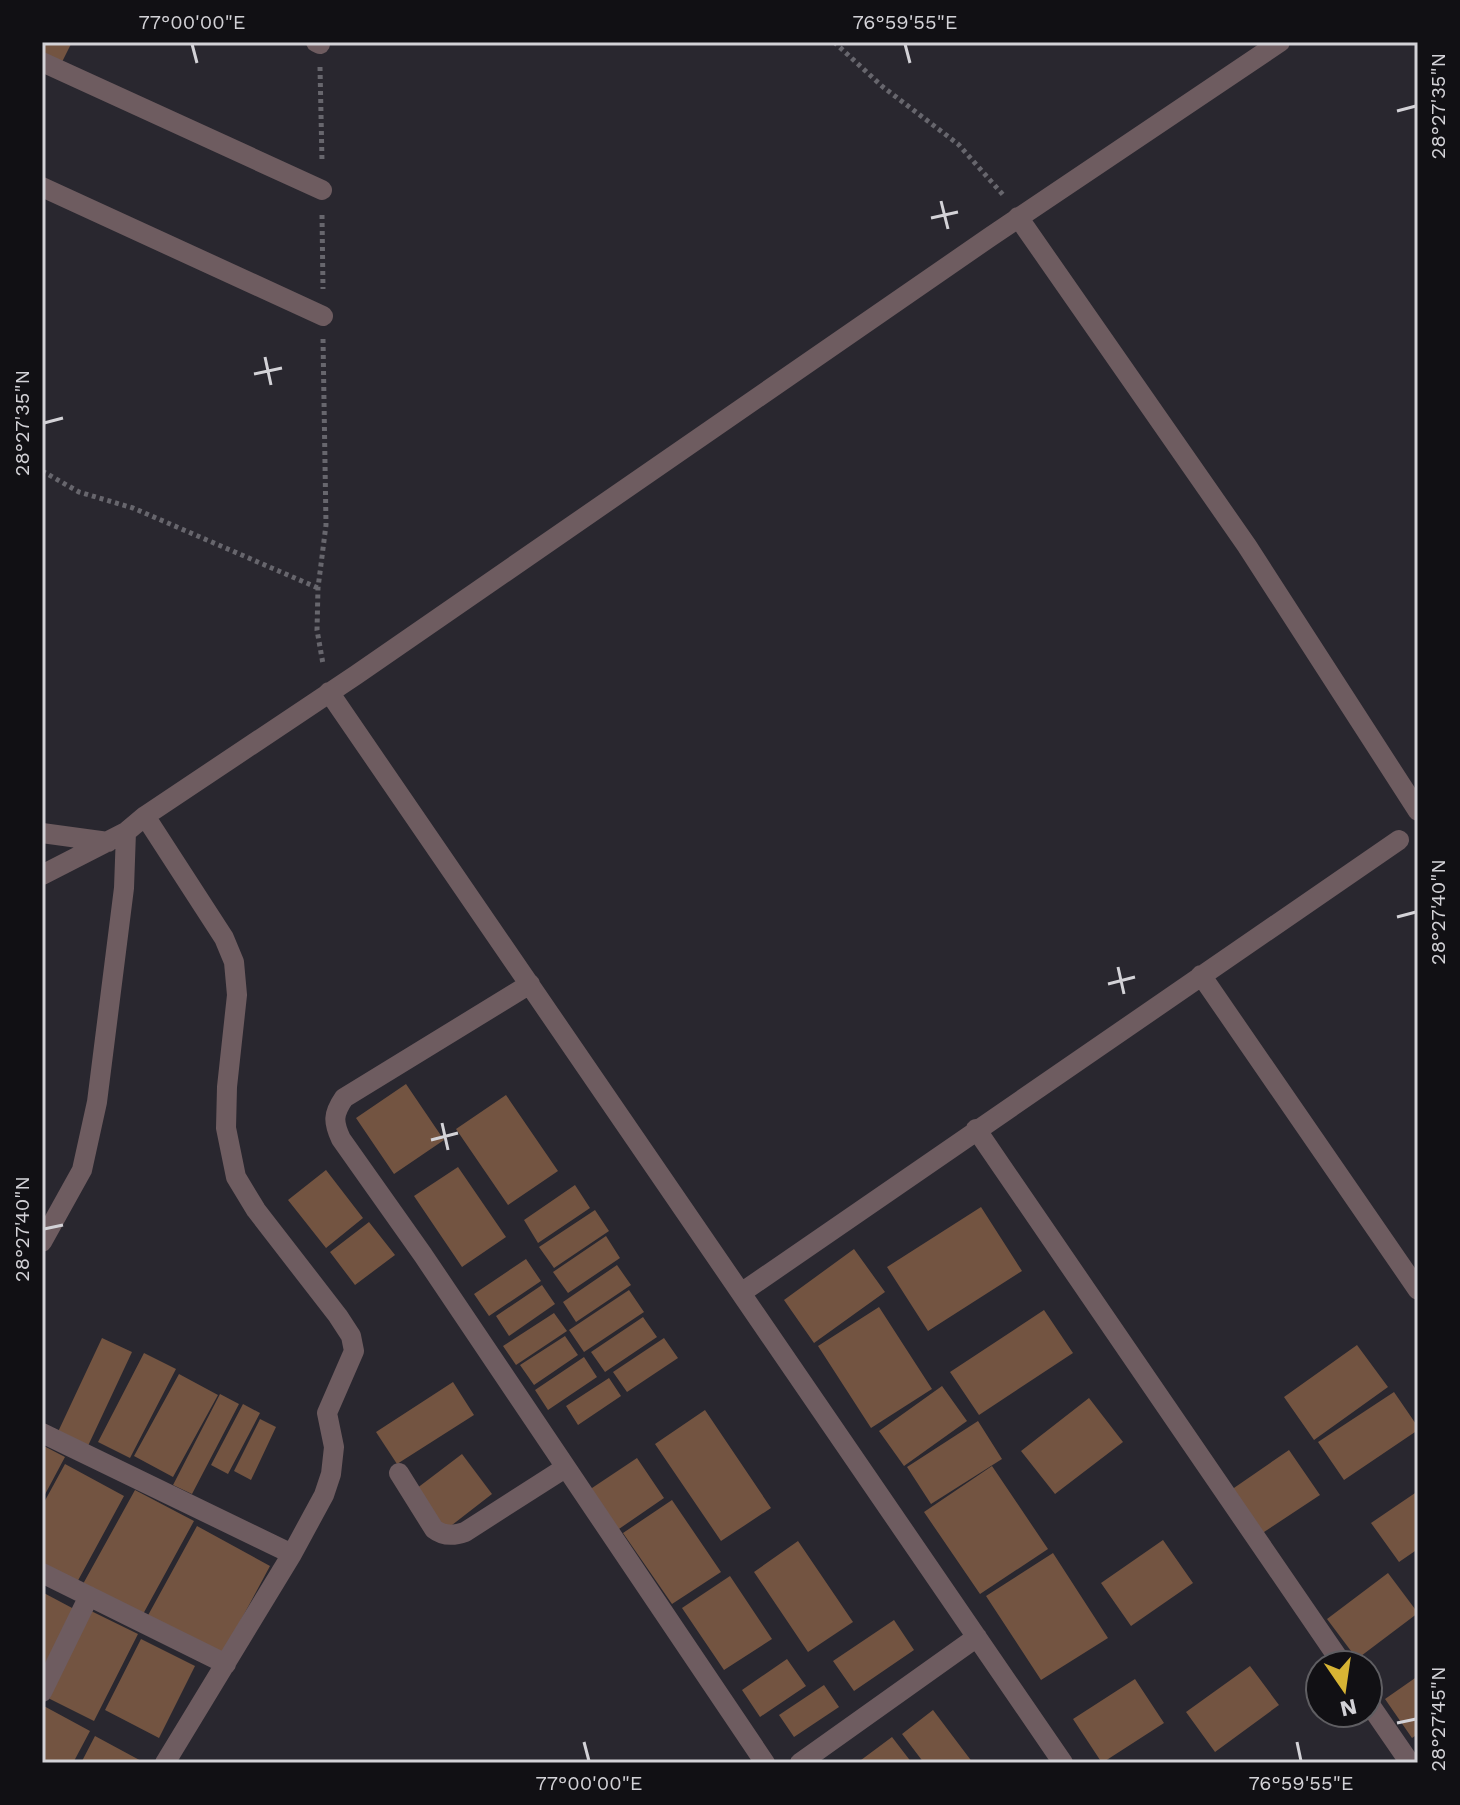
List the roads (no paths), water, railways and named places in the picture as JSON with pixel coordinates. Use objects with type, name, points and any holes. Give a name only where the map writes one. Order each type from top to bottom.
[{"type":"street","points":[[42,875],[117,837],[1018,217],[1280,42]]},
{"type":"street","points":[[42,62],[322,190]]},
{"type":"street","points":[[42,187],[323,316]]},
{"type":"street","points":[[1018,217],[1247,546],[1418,811]]},
{"type":"street","points":[[329,692],[1063,1763]]},
{"type":"street","points":[[145,816],[224,938],[234,962],[237,995],[226,1128],[236,1177],[256,1210],[351,1336],[354,1351],[327,1413],[334,1447],[331,1474],[324,1495],[292,1554],[165,1763]]},
{"type":"street","points":[[42,833],[117,837]]},
{"type":"street","points":[[42,1242],[82,1170],[97,1102],[124,888],[117,837]]},
{"type":"street","points":[[741,1293],[1399,840]]},
{"type":"street","points":[[1201,975],[1418,1290]]},
{"type":"street","points":[[530,984],[344,1098],[336,1110],[334,1123],[341,1139],[765,1763]]},
{"type":"street","points":[[976,1129],[1332,1649]]},
{"type":"street","points":[[42,1433],[292,1554]]},
{"type":"street","points":[[399,1473],[434,1529],[440,1534],[455,1535],[465,1532],[565,1468]]},
{"type":"street","points":[[42,1573],[226,1664]]},
{"type":"street","points":[[42,1692],[89,1596]]},
{"type":"street","points":[[800,1763],[977,1637]]},
{"type":"street","points":[[1384,1725],[1410,1763]]}]
